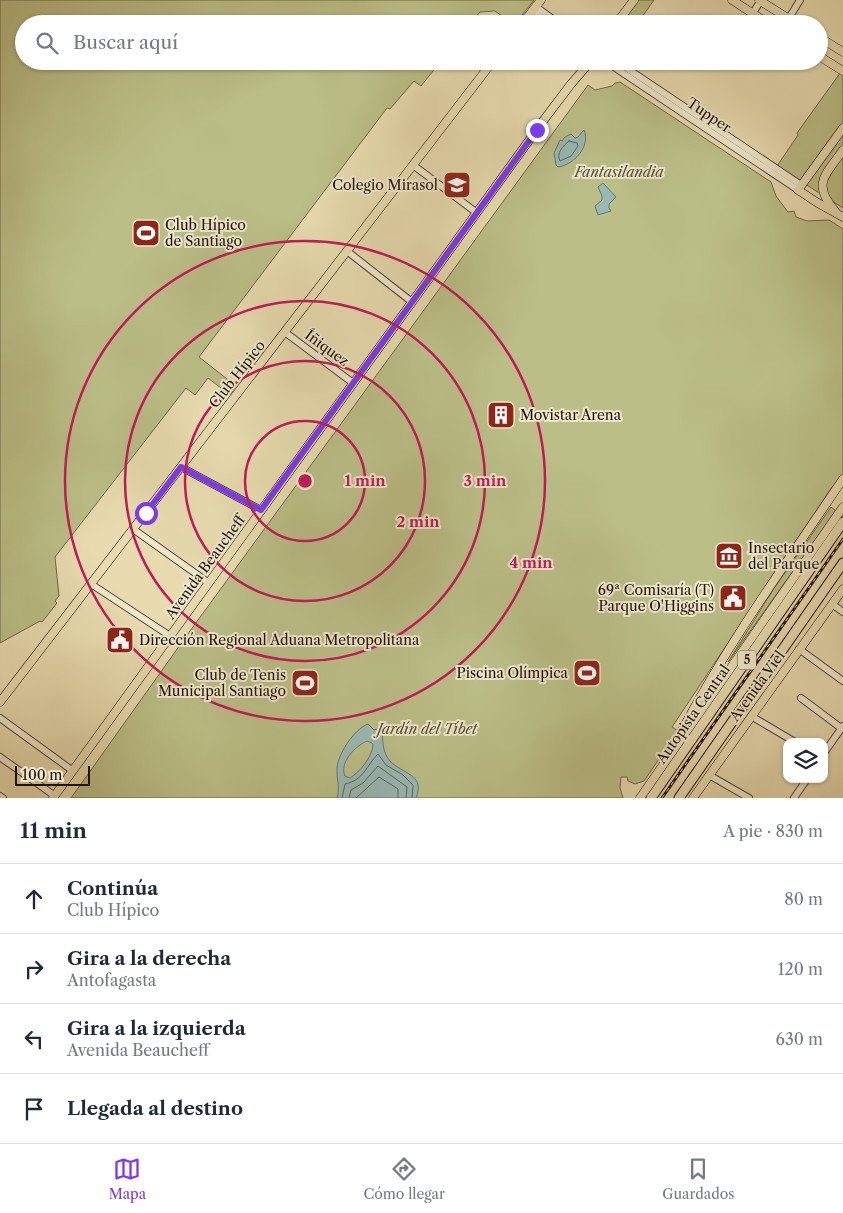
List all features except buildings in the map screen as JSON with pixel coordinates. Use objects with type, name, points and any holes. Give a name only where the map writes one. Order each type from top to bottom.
[{"type":"highway","name":"Autopista Central","points":[[651,798],[843,522]]},
{"type":"highway","name":"5","points":[[679,798],[843,563]]},
{"type":"main road","points":[[529,15],[541,0]]},
{"type":"main road","points":[[623,15],[634,0]]},
{"type":"main road","points":[[732,0],[756,15]]},
{"type":"main road","points":[[760,0],[784,15]]},
{"type":"main road","points":[[828,43],[843,52]]},
{"type":"main road","points":[[828,60],[843,64]]},
{"type":"main road","points":[[828,62],[843,71]]},
{"type":"main road","name":"Club Hípico","points":[[0,702],[286,333],[486,70]]},
{"type":"main road","name":"Avenida Beaucheff","points":[[571,84],[579,70]]},
{"type":"main road","name":"Avenida Beaucheff","points":[[54,797],[476,213],[583,70]]},
{"type":"main road","points":[[839,215],[818,203],[800,187],[843,128]]},
{"type":"main road","points":[[839,215],[824,198],[822,184],[826,174],[843,150]]},
{"type":"main road","points":[[670,754],[704,689],[725,655],[843,479]]},
{"type":"main road","points":[[640,798],[843,507]]},
{"type":"main road","name":"Avenida Viel","points":[[693,798],[843,589]]},
{"type":"street","points":[[753,13],[760,0]]},
{"type":"street","points":[[791,15],[800,0]]},
{"type":"street","points":[[534,9],[540,15]]},
{"type":"street","points":[[534,9],[544,15]]},
{"type":"street","name":"Tupper","points":[[620,70],[800,187]]},
{"type":"street","name":"Tupper","points":[[629,70],[800,187]]},
{"type":"street","points":[[413,165],[476,213]]},
{"type":"street","points":[[347,251],[412,302]]},
{"type":"street","name":"Íñiquez","points":[[286,333],[354,383]]},
{"type":"street","points":[[181,467],[261,510]]},
{"type":"street","points":[[133,530],[209,583]]},
{"type":"street","points":[[91,584],[170,636]]},
{"type":"street","points":[[832,604],[843,612]]},
{"type":"street","points":[[800,649],[843,681]]},
{"type":"street","points":[[801,698],[842,727],[828,748]]},
{"type":"street","points":[[751,716],[788,738]]},
{"type":"street","points":[[0,718],[73,771]]},
{"type":"street","points":[[0,757],[54,797]]},
{"type":"street","points":[[709,775],[749,798]]},
{"type":"street","points":[[794,798],[804,783]]},
{"type":"green space","name":"Club Hípico de Santiago","points":[[0,0],[534,0],[522,15],[501,15],[495,11],[480,12],[478,15],[15,15],[15,70],[434,70],[421,86],[414,81],[390,109],[387,108],[199,357],[236,386],[230,395],[208,378],[195,395],[186,388],[55,557],[59,596],[55,601],[57,603],[42,622],[40,621],[0,643]]},
{"type":"green space","points":[[636,0],[654,0],[643,15],[625,15]]},
{"type":"green space","points":[[843,69],[843,208],[777,166],[798,135],[797,133]]},
{"type":"green space","points":[[620,82],[771,182],[776,196],[788,212],[794,211],[796,217],[807,221],[829,220],[843,229],[843,474],[834,488],[832,487],[672,727],[678,731],[644,781],[635,784],[628,781],[627,777],[621,777],[620,788],[623,798],[71,798],[190,631],[588,85],[595,90]]},
{"type":"green space","points":[[831,507],[836,511],[728,662],[773,590]]},
{"type":"water","points":[[584,130],[585,142],[580,154],[570,163],[558,167],[554,153],[560,140],[562,141],[571,134],[575,138],[578,137]]},
{"type":"water","points":[[603,183],[616,197],[609,204],[611,211],[598,215],[595,206],[602,200],[598,187]]},
{"type":"water","points":[[368,724],[374,730],[381,728],[384,750],[387,757],[395,765],[411,775],[418,784],[416,798],[337,798],[337,765],[339,758],[352,737]],"holes":[[[367,741],[372,743],[372,750],[361,768],[350,778],[345,776],[344,766],[353,751],[362,743]]]},
{"type":"railway","points":[[662,798],[843,539]]},
{"type":"place","name":"Colegio Mirasol","points":[[457,185]]},
{"type":"place","name":"Club Hípico de Santiago","points":[[146,233]]},
{"type":"place","name":"Movistar Arena","points":[[501,415]]},
{"type":"place","name":"Insectario del Parque","points":[[729,556]]},
{"type":"place","name":"69ª Comisaría (T) Parque O'Higgins","points":[[733,598]]},
{"type":"place","name":"Dirección Regional Aduana Metropolitana","points":[[120,640]]},
{"type":"place","name":"Piscina Olímpica","points":[[587,673]]},
{"type":"place","name":"Club de Tenis Municipal Santiago","points":[[305,683]]},
{"type":"route","points":[[146,513],[181,467],[261,510],[537,130]]},
{"type":"park label","name":"Fantasilandia","points":[[619,172]]},
{"type":"park label","name":"Jardín del Tíbet","points":[[427,729]]}]
